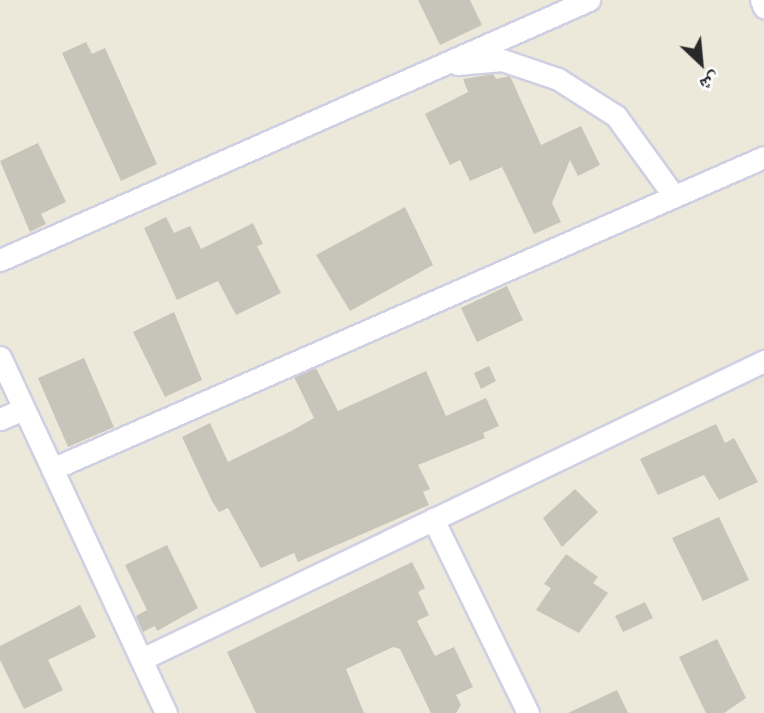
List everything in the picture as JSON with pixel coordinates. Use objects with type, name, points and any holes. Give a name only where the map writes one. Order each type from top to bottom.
[{"type":"street","points":[[0,260],[589,0]]},
{"type":"street","points":[[761,0],[764,7]]},
{"type":"street","points":[[438,66],[502,60],[558,79],[616,116],[674,196]]},
{"type":"street","points":[[52,469],[764,157]]},
{"type":"street","points":[[0,358],[166,713]]},
{"type":"street","points":[[142,659],[764,361]]},
{"type":"street","points":[[0,419],[24,408]]},
{"type":"street","points":[[433,519],[528,713]]},
{"type":"building","points":[[418,0],[470,0],[482,25],[440,45]]},
{"type":"building","points":[[86,42],[92,54],[105,48],[157,164],[121,181],[62,53]]},
{"type":"building","points":[[493,74],[496,79],[510,76],[541,145],[581,126],[600,165],[578,176],[570,160],[552,203],[561,222],[534,234],[502,167],[470,181],[460,160],[450,165],[425,114],[468,92],[463,79]]},
{"type":"building","points":[[38,143],[66,202],[41,214],[46,224],[30,232],[0,161]]},
{"type":"building","points":[[405,207],[433,265],[350,311],[316,255]]},
{"type":"building","points":[[166,217],[174,233],[190,226],[201,249],[253,223],[263,244],[257,246],[281,293],[236,315],[218,281],[177,300],[144,228]]},
{"type":"building","points":[[507,286],[523,320],[477,342],[461,308]]},
{"type":"building","points":[[174,312],[202,380],[165,397],[133,332]]},
{"type":"building","points":[[84,358],[114,427],[68,447],[38,378]]},
{"type":"building","points":[[489,366],[496,381],[481,389],[474,373]]},
{"type":"building","points":[[316,368],[338,411],[426,371],[446,416],[486,398],[499,426],[483,433],[485,438],[418,465],[430,489],[423,492],[429,505],[298,562],[294,553],[261,568],[228,508],[219,512],[212,501],[182,437],[210,423],[228,462],[293,430],[314,418],[294,377]]},
{"type":"building","points":[[716,424],[725,443],[734,438],[758,482],[719,500],[704,475],[658,495],[640,459]]},
{"type":"building","points":[[575,489],[598,512],[562,547],[543,518]]},
{"type":"building","points":[[719,517],[749,580],[703,601],[672,538]]},
{"type":"building","points":[[167,545],[198,608],[157,631],[155,626],[143,632],[136,616],[147,610],[125,565]]},
{"type":"building","points":[[566,554],[598,577],[593,583],[608,593],[579,633],[536,610],[551,588],[544,584]]},
{"type":"building","points":[[412,562],[425,588],[418,592],[429,615],[417,621],[435,656],[454,647],[473,687],[456,695],[461,705],[456,713],[431,713],[400,649],[393,647],[346,669],[364,713],[256,713],[227,652]]},
{"type":"building","points":[[645,602],[653,618],[623,632],[615,616]]},
{"type":"building","points":[[80,605],[96,637],[48,660],[63,690],[24,709],[0,660],[0,646]]},
{"type":"building","points":[[717,639],[746,698],[724,713],[706,713],[679,657]]},
{"type":"building","points":[[617,690],[628,713],[568,713]]}]
